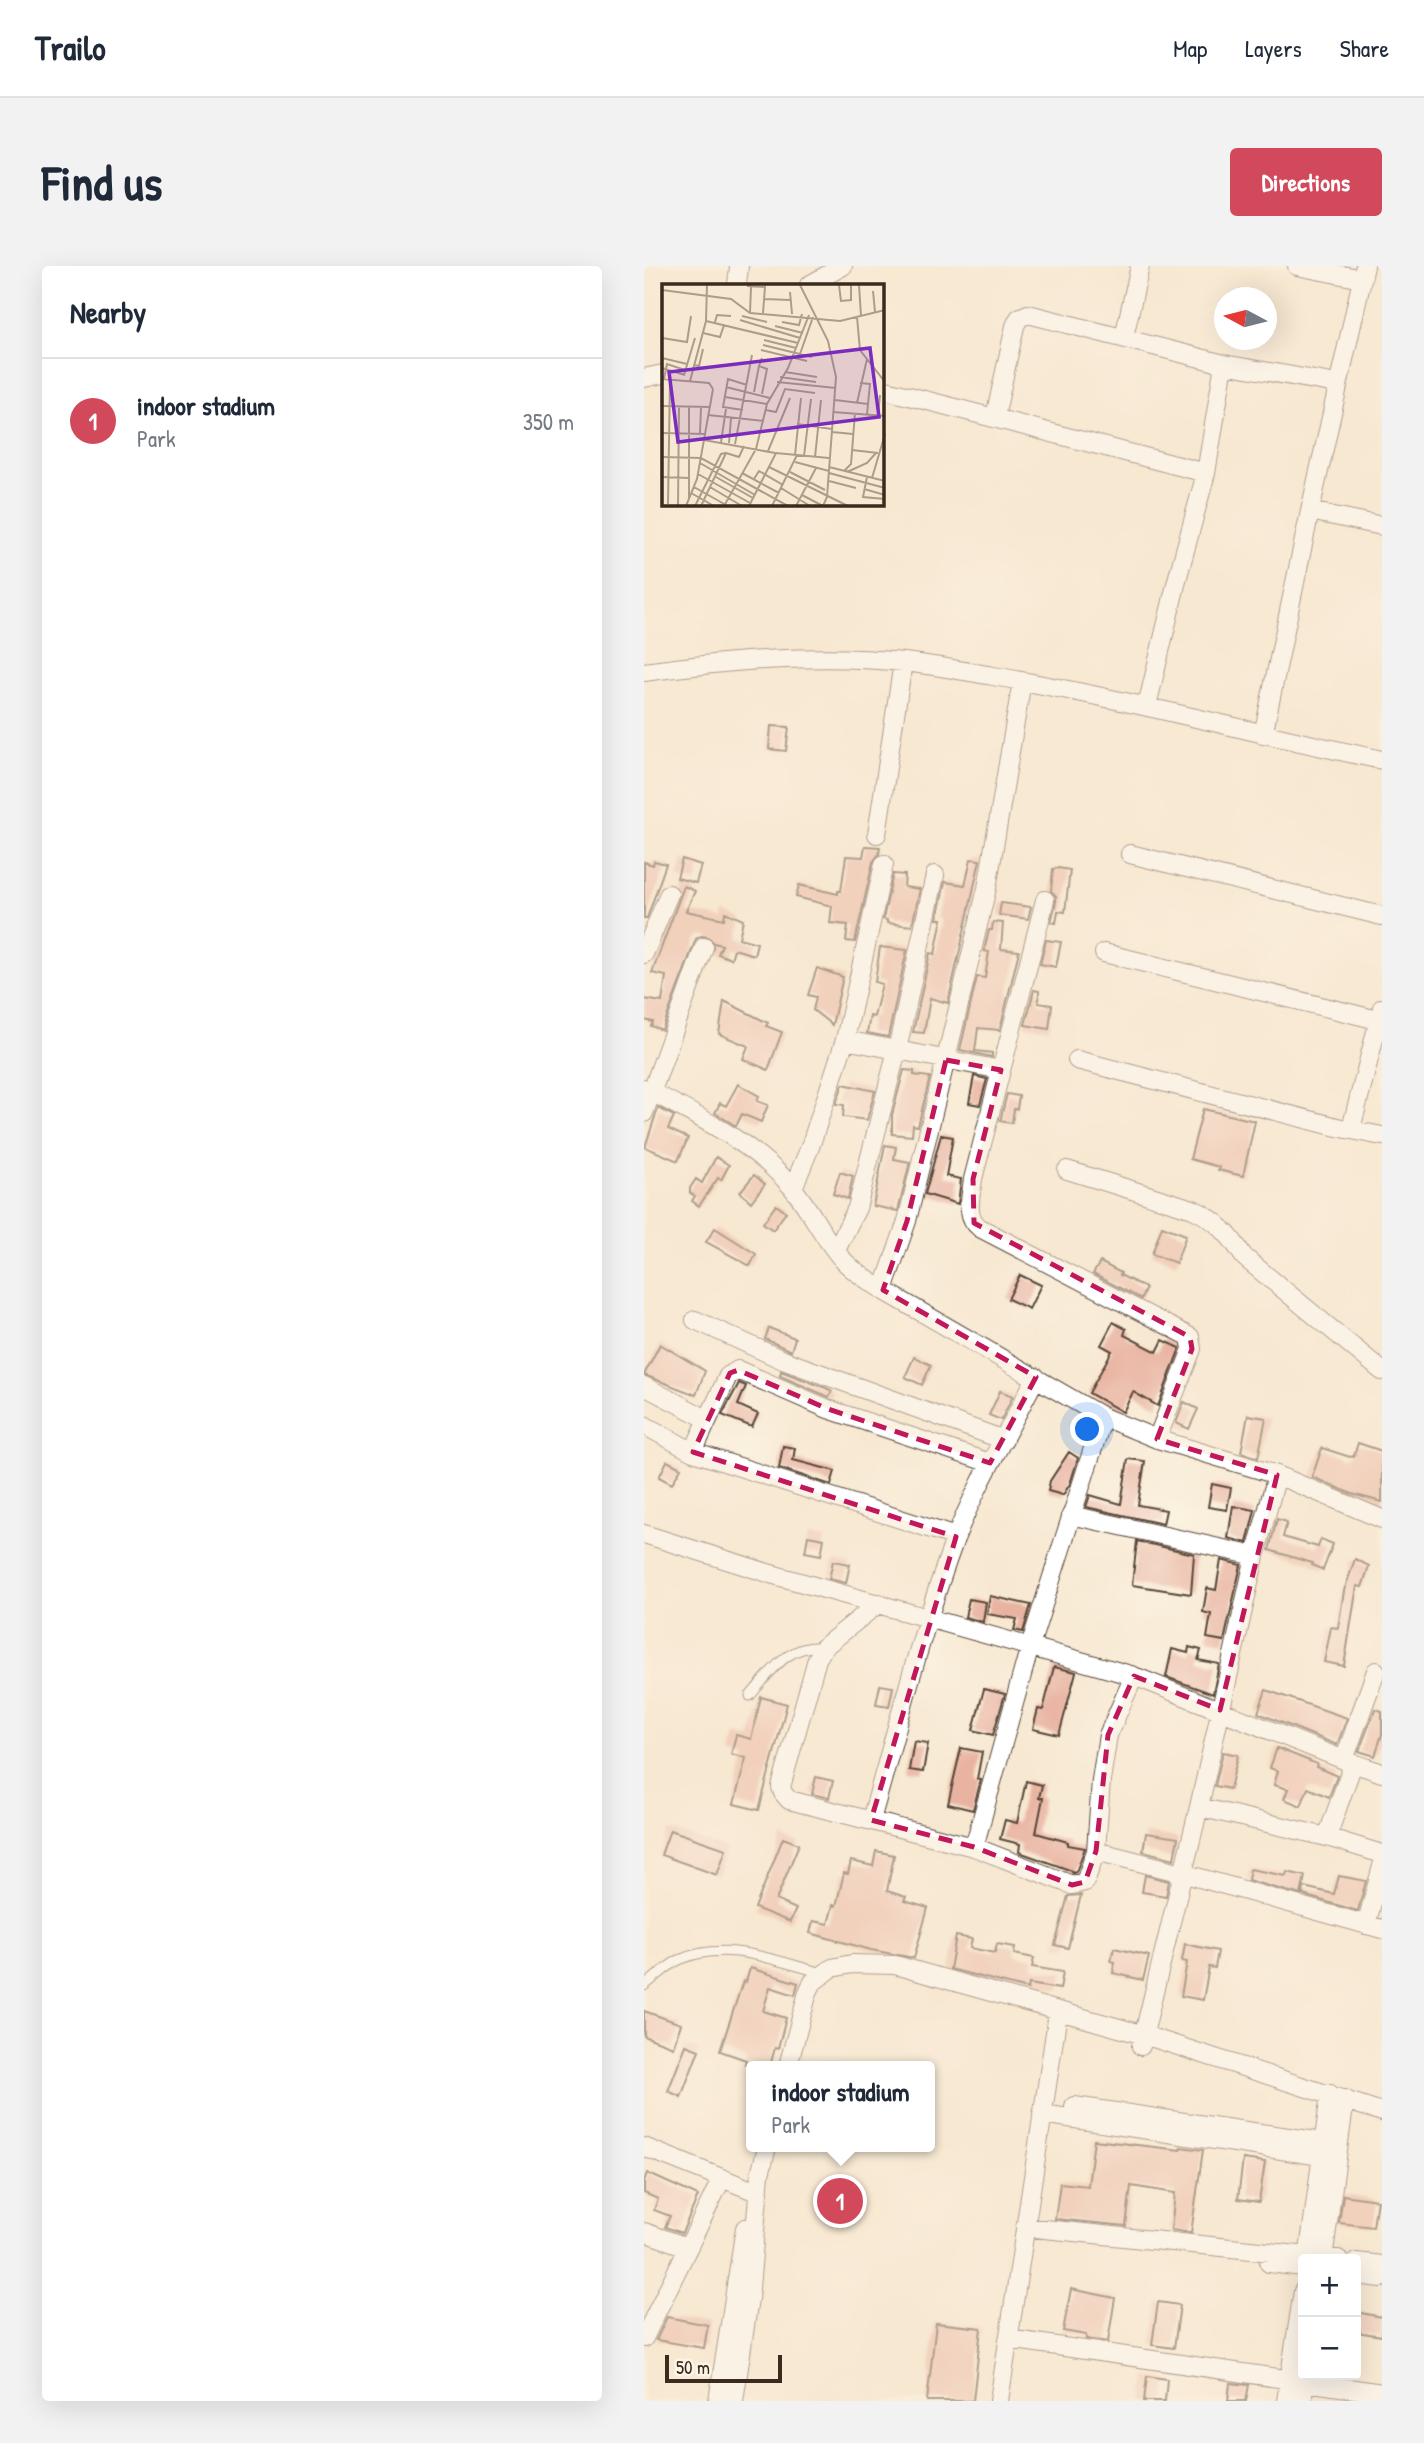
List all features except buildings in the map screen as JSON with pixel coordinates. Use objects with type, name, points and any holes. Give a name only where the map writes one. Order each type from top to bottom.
[{"type":"street","points":[[737,284],[738,266]]},
{"type":"street","points":[[810,284],[843,266]]},
{"type":"street","points":[[1124,337],[1140,266]]},
{"type":"street","points":[[1263,735],[1363,272],[1297,266]]},
{"type":"street","points":[[995,417],[1015,326],[1019,318],[1028,314],[1224,364],[1337,384]]},
{"type":"street","points":[[1147,706],[1206,474],[1224,364]]},
{"type":"street","points":[[644,378],[662,374]]},
{"type":"street","points":[[884,389],[1206,474]]},
{"type":"street","points":[[1310,511],[1382,526]]},
{"type":"street","points":[[644,672],[714,663],[825,659],[903,662],[1022,681],[1147,706],[1263,735],[1382,760]]},
{"type":"street","points":[[877,834],[903,662]]},
{"type":"street","points":[[883,1290],[906,1220],[987,888],[1022,681]]},
{"type":"street","points":[[1130,854],[1382,916]]},
{"type":"street","points":[[793,1188],[810,1147],[845,1040],[884,864]]},
{"type":"street","points":[[836,1250],[857,1208],[897,1050],[935,875]]},
{"type":"street","points":[[644,954],[669,894]]},
{"type":"street","points":[[1045,900],[973,1179],[970,1214],[974,1223],[981,1228],[1189,1337],[1192,1349],[1157,1439]]},
{"type":"street","points":[[644,1113],[648,1090],[704,947]]},
{"type":"street","points":[[1104,953],[1381,1017],[1351,1129]]},
{"type":"street","points":[[845,1040],[1001,1070]]},
{"type":"street","points":[[1077,1060],[1382,1136]]},
{"type":"street","points":[[648,1090],[751,1148],[793,1188],[836,1250],[861,1276],[883,1290],[1103,1417],[1157,1439],[1277,1475],[1382,1519]]},
{"type":"street","points":[[1067,1170],[1193,1209],[1210,1217],[1230,1236],[1244,1257],[1382,1371]]},
{"type":"street","points":[[695,1320],[783,1360],[1004,1440]]},
{"type":"street","points":[[693,1452],[728,1376],[738,1370],[828,1409],[990,1463]]},
{"type":"street","points":[[871,1820],[929,1617],[956,1537],[990,1463],[1036,1377]]},
{"type":"street","points":[[644,1386],[707,1419]]},
{"type":"street","points":[[974,1847],[1030,1646],[1103,1417]]},
{"type":"street","points":[[644,1425],[693,1452],[956,1537]]},
{"type":"street","points":[[1142,2040],[1199,1807],[1255,1556],[1277,1475]]},
{"type":"street","points":[[1071,1515],[1255,1556]]},
{"type":"street","points":[[644,1534],[771,1574],[1134,1676],[1348,1762],[1382,1773]]},
{"type":"street","points":[[879,1603],[824,1647],[817,1659],[782,1787],[783,1793],[789,1800],[974,1847],[1076,1885],[1085,1882],[1096,1851],[1101,1780],[1108,1735],[1134,1676]]},
{"type":"street","points":[[1327,1837],[1376,1671]]},
{"type":"street","points":[[1199,1807],[1327,1837],[1382,1854]]},
{"type":"street","points":[[1096,1851],[1182,1872],[1374,1927],[1382,1866]]},
{"type":"street","points":[[789,2061],[813,1982],[822,1972],[840,1965],[869,1965],[891,1976],[1142,2040],[1337,2102],[1382,2120]]},
{"type":"street","points":[[1007,2401],[1013,2337],[1060,2019]]},
{"type":"street","points":[[1337,2102],[1382,2112]]},
{"type":"street","points":[[1317,2254],[1322,2149],[1337,2102]]},
{"type":"street","points":[[1318,2254],[1337,2102]]},
{"type":"street","points":[[1047,2108],[1322,2149]]},
{"type":"street","points":[[644,2147],[755,2192]]},
{"type":"street","points":[[725,2401],[755,2192],[766,2152]]},
{"type":"street","points":[[644,2339],[721,2180]]},
{"type":"street","points":[[1028,2230],[1298,2257]]},
{"type":"street","points":[[644,2232],[687,2247]]},
{"type":"street","points":[[1361,2263],[1382,2266]]},
{"type":"street","points":[[1361,2275],[1382,2278]]},
{"type":"street","points":[[1013,2337],[1298,2375]]},
{"type":"street","points":[[999,2401],[1013,2337]]},
{"type":"street","points":[[1286,2401],[1298,2377]]},
{"type":"street","points":[[1361,2379],[1382,2382]]},
{"type":"street","points":[[1300,2380],[1302,2401]]},
{"type":"street","points":[[1322,2380],[1382,2393]]},
{"type":"lane","points":[[750,1696],[788,1655],[804,1646],[824,1647]]},
{"type":"lane","points":[[644,1986],[678,1961],[710,1951],[747,1952],[822,1972]]},
{"type":"highlighted area","points":[[946,1060],[1001,1070],[973,1179],[974,1223],[1190,1337],[1192,1349],[1157,1439],[1277,1475],[1220,1710],[1134,1676],[1108,1735],[1096,1851],[1085,1882],[1072,1885],[974,1847],[871,1820],[956,1537],[693,1452],[730,1373],[738,1370],[828,1409],[990,1463],[1036,1377],[883,1290],[907,1221]]},
{"type":"place","name":"indoor stadium","points":[[840,2201]]}]
